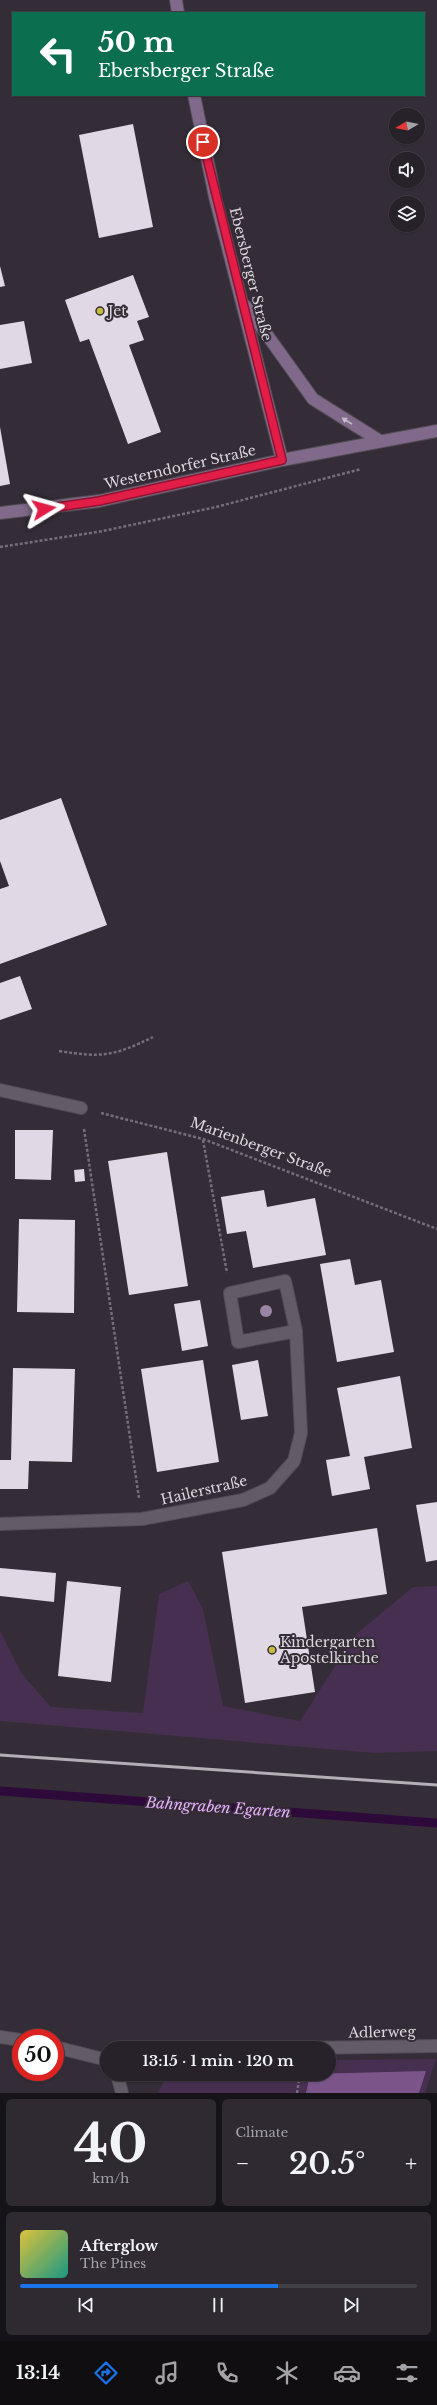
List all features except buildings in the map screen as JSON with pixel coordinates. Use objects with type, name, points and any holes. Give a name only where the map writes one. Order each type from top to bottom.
[{"type":"street","points":[[176,0],[178,12]]},
{"type":"street","name":"Ebersberger Straße","points":[[194,96],[215,197],[243,302],[282,460]]},
{"type":"street","points":[[243,302],[313,399],[380,441]]},
{"type":"street","name":"Westerndorfer Straße","points":[[0,513],[99,501],[282,460],[437,430]]},
{"type":"street","points":[[0,1090],[81,1108]]},
{"type":"street","name":"Hailerstraße","points":[[0,1524],[142,1519],[243,1500],[270,1488],[294,1461],[301,1433],[296,1331],[285,1281],[230,1293]]},
{"type":"street","points":[[230,1293],[238,1342],[296,1331]]},
{"type":"street","points":[[0,2036],[12,2038]]},
{"type":"street","name":"Adlerweg","points":[[336,2048],[437,2046]]},
{"type":"street","points":[[64,2049],[100,2058]]},
{"type":"street","points":[[119,2081],[122,2093]]},
{"type":"path","points":[[0,548],[118,528],[216,507],[368,467]]},
{"type":"path","points":[[59,1051],[92,1056],[125,1051],[153,1037]]},
{"type":"path","points":[[81,1108],[142,1519]]},
{"type":"path","name":"Marienberger Straße","points":[[81,1108],[203,1140],[437,1229]]},
{"type":"path","points":[[203,1140],[230,1293]]},
{"type":"path","points":[[297,2093],[299,2081]]},
{"type":"shaded area","points":[[188,1581],[203,1609],[223,1706],[300,1721],[355,1635],[413,1587],[437,1586],[437,1751],[375,1753],[0,1721],[0,1631],[22,1674],[51,1707],[143,1713],[159,1594]]},
{"type":"shaded area","points":[[436,2059],[425,2093],[157,2093],[165,2081],[336,2081],[336,2060]]},
{"type":"shaded area","points":[[426,2071],[419,2093],[306,2093],[309,2081],[336,2081],[336,2073]]},
{"type":"waterway","name":"Bahngraben Egarten","points":[[0,1791],[437,1823]]},
{"type":"railway","points":[[0,1755],[437,1785]]},
{"type":"place","name":"Jet","points":[[100,311]]},
{"type":"place","name":"Kindergarten Apostelkirche","points":[[272,1650]]},
{"type":"route","points":[[44,509],[99,501],[282,460],[243,302],[215,197],[203,142]]}]
